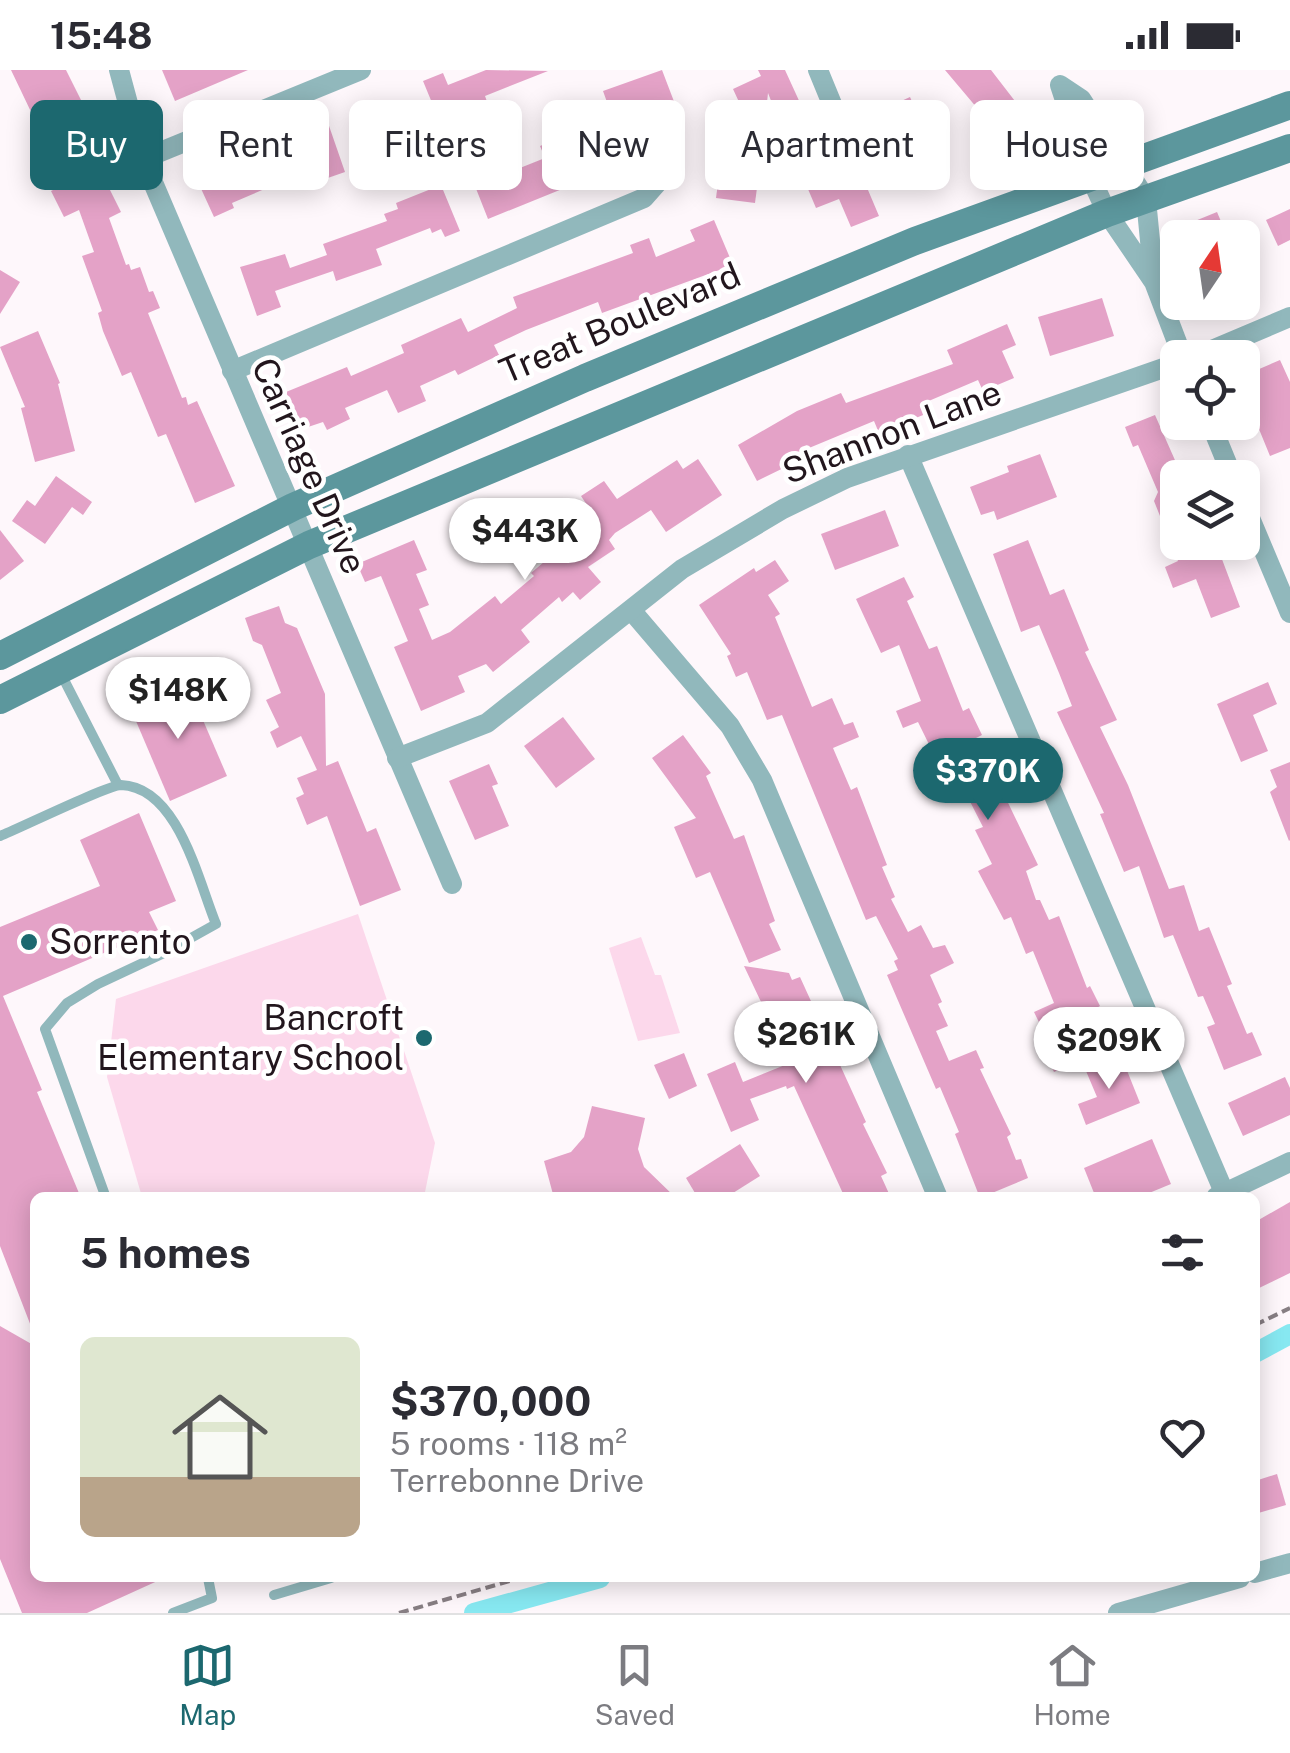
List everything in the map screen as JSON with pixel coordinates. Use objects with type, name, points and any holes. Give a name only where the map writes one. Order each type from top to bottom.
[{"type":"main road","name":"Treat Boulevard","points":[[1144,156],[1290,105]]},
{"type":"main road","points":[[0,700],[310,545],[1107,213],[1290,148]]},
{"type":"main road","name":"Treat Boulevard","points":[[0,656],[385,464],[915,241],[1052,190]]},
{"type":"street","name":"Carriage Drive","points":[[119,70],[127,100]]},
{"type":"street","points":[[163,151],[361,70]]},
{"type":"street","points":[[818,70],[830,100]]},
{"type":"street","points":[[1054,78],[1082,100]]},
{"type":"street","name":"Carriage Drive","points":[[156,190],[452,884]]},
{"type":"street","points":[[232,370],[644,198],[651,190]]},
{"type":"street","points":[[1096,190],[1107,213],[1154,282],[1176,340]]},
{"type":"street","points":[[1141,190],[1146,198],[1154,282]]},
{"type":"street","points":[[1236,340],[1290,317]]},
{"type":"street","name":"Shannon Lane","points":[[397,758],[487,723],[682,568],[846,478],[1160,369]]},
{"type":"street","points":[[908,456],[1218,1192]]},
{"type":"street","points":[[1260,542],[1290,613]]},
{"type":"street","points":[[631,610],[730,726],[762,780],[935,1192]]},
{"type":"street","points":[[1225,1192],[1290,1162]]},
{"type":"street","points":[[1260,1572],[1290,1563]]},
{"type":"street","points":[[1118,1613],[1226,1582]]},
{"type":"lane","points":[[58,669],[118,785]]},
{"type":"lane","points":[[0,836],[118,785],[150,792],[175,821],[216,924],[67,1003],[45,1029],[104,1192]]},
{"type":"lane","points":[[173,1613],[212,1598],[209,1582]]},
{"type":"lane","points":[[274,1595],[318,1582]]},
{"type":"path","points":[[1260,1323],[1290,1308]]},
{"type":"path","points":[[399,1613],[506,1582]]},
{"type":"shaded area","points":[[358,914],[435,1143],[425,1192],[141,1192],[107,1077],[116,999]]},
{"type":"shaded area","points":[[641,937],[655,975],[661,975],[680,1033],[638,1041],[609,948]]},
{"type":"building","points":[[11,70],[66,70],[81,100],[30,100],[30,110]]},
{"type":"building","points":[[162,70],[248,70],[175,101]]},
{"type":"building","points":[[486,70],[548,71],[485,96],[486,100],[431,100],[423,81],[443,73],[448,85]]},
{"type":"building","points":[[662,70],[673,100],[606,100],[603,91]]},
{"type":"building","points":[[758,70],[785,70],[799,100],[771,100],[768,93],[767,100],[738,100],[733,89],[761,76]]},
{"type":"building","points":[[945,70],[991,70],[1014,100],[970,100]]},
{"type":"building","points":[[329,126],[345,172],[329,178]]},
{"type":"building","points":[[542,159],[542,190],[560,190],[488,219],[477,190],[522,190],[522,167]]},
{"type":"building","points":[[110,190],[121,212],[109,218],[126,265],[131,270],[140,267],[160,308],[148,313],[182,398],[186,397],[188,405],[197,401],[235,486],[195,503],[166,434],[158,437],[131,372],[122,376],[103,331],[98,313],[102,311],[82,256],[94,252],[79,210],[64,217],[51,191]]},
{"type":"building","points":[[202,190],[262,190],[232,203],[234,208],[214,217]]},
{"type":"building","points":[[428,190],[443,190],[460,231],[445,237],[441,229],[432,233],[430,228],[376,249],[382,265],[336,281],[333,271],[275,291],[281,307],[257,316],[240,267],[285,254],[290,268],[327,255],[323,244],[387,221],[384,214],[398,209],[396,203]]},
{"type":"building","points":[[717,190],[757,190],[755,203],[716,198]]},
{"type":"building","points":[[808,190],[868,190],[879,216],[851,227],[839,199],[816,208]]},
{"type":"building","points":[[1290,209],[1290,240],[1278,246],[1266,220]]},
{"type":"building","points":[[1217,212],[1220,220],[1197,220]]},
{"type":"building","points":[[714,220],[733,265],[602,313],[598,302],[526,330],[494,345],[499,355],[458,375],[455,370],[420,386],[426,401],[398,413],[387,390],[345,408],[350,419],[327,430],[323,422],[302,429],[286,392],[347,367],[351,376],[404,353],[401,345],[461,318],[468,332],[517,308],[513,297],[633,253],[630,245],[649,238],[656,257],[695,241],[690,230]]},
{"type":"building","points":[[0,270],[20,282],[0,314]]},
{"type":"building","points":[[1102,298],[1114,336],[1050,356],[1038,317]]},
{"type":"building","points":[[1007,324],[1016,345],[1002,351],[1014,378],[983,391],[978,380],[924,403],[928,413],[879,433],[874,421],[797,453],[800,460],[757,481],[738,445],[797,411],[841,393],[846,403],[953,364],[947,350]]},
{"type":"building","points":[[38,331],[60,383],[75,451],[35,462],[21,408],[25,407],[0,347]]},
{"type":"building","points":[[1280,360],[1290,382],[1290,448],[1270,456],[1260,432],[1260,369]]},
{"type":"building","points":[[1155,415],[1160,440],[1166,440],[1175,460],[1160,460],[1160,516],[1154,501],[1158,492],[1138,445],[1133,447],[1125,427]]},
{"type":"building","points":[[1040,454],[1057,497],[997,520],[994,511],[981,515],[970,487],[1009,472],[1007,466]]},
{"type":"building","points":[[698,459],[722,495],[666,532],[651,510],[615,533],[609,540],[615,549],[588,567],[601,582],[580,600],[573,592],[562,602],[559,597],[521,630],[530,642],[493,672],[486,664],[458,676],[465,692],[421,711],[394,647],[408,641],[381,576],[365,582],[357,564],[414,540],[427,570],[416,574],[429,605],[419,609],[432,640],[450,632],[495,596],[501,604],[584,528],[576,516],[589,508],[581,496],[604,481],[617,499],[677,460],[683,469]]},
{"type":"building","points":[[56,476],[92,502],[83,515],[72,507],[45,544],[12,521],[27,500],[35,506]]},
{"type":"building","points":[[885,510],[899,546],[835,570],[821,534]]},
{"type":"building","points":[[0,530],[24,561],[0,580]]},
{"type":"building","points":[[1028,540],[1050,595],[1064,589],[1089,650],[1085,652],[1117,720],[1100,727],[1128,785],[1169,889],[1184,885],[1199,931],[1209,927],[1232,984],[1227,986],[1247,1034],[1252,1032],[1262,1055],[1224,1070],[1207,1027],[1215,1024],[1203,996],[1198,997],[1173,935],[1164,938],[1139,866],[1124,872],[1100,814],[1104,813],[1057,712],[1072,706],[1059,673],[1039,625],[1021,632],[993,554]]},
{"type":"building","points":[[775,560],[789,581],[768,595],[780,614],[775,617],[812,707],[832,698],[844,725],[853,722],[859,737],[833,748],[851,790],[857,787],[887,865],[882,867],[895,897],[891,899],[908,932],[921,925],[933,948],[945,945],[954,963],[930,975],[948,1026],[936,1031],[949,1061],[976,1050],[984,1068],[980,1069],[1011,1134],[1007,1137],[1016,1160],[1021,1159],[1028,1178],[994,1192],[978,1192],[955,1134],[959,1132],[887,975],[898,970],[894,961],[898,959],[876,916],[866,920],[782,715],[767,720],[747,672],[736,677],[727,656],[731,654],[699,605],[754,568],[756,572]]},
{"type":"building","points":[[1222,560],[1240,607],[1211,618],[1196,579],[1173,588],[1165,567],[1178,561]]},
{"type":"building","points":[[904,577],[914,597],[907,601],[929,649],[937,646],[963,711],[969,708],[982,735],[970,741],[991,785],[998,782],[1038,865],[1026,871],[1036,900],[1040,900],[1049,920],[1059,916],[1087,988],[1090,986],[1100,1006],[1093,1010],[1087,1024],[1091,1040],[1086,1042],[1093,1060],[1072,1070],[1069,1065],[1054,1072],[1047,1057],[1053,1051],[1034,1012],[1054,1003],[1033,951],[1026,954],[1011,917],[1004,920],[978,871],[992,864],[975,830],[983,827],[957,776],[947,781],[918,722],[903,728],[896,711],[921,701],[899,645],[881,653],[856,599]]},
{"type":"building","points":[[279,606],[285,623],[297,628],[325,694],[326,766],[338,761],[367,832],[376,828],[401,890],[360,906],[327,816],[307,825],[296,798],[304,794],[297,778],[317,770],[301,736],[277,748],[270,732],[279,727],[266,700],[281,693],[262,645],[253,641],[245,618]]},
{"type":"building","points":[[1268,682],[1277,704],[1253,715],[1268,751],[1241,762],[1217,704]]},
{"type":"building","points":[[187,683],[227,776],[170,801],[130,707]]},
{"type":"building","points":[[563,717],[595,759],[556,788],[524,746]]},
{"type":"building","points":[[683,735],[711,773],[706,776],[734,839],[744,835],[775,921],[769,924],[781,950],[749,963],[710,872],[696,878],[674,827],[696,818],[652,758]]},
{"type":"building","points":[[1290,762],[1289,841],[1270,792],[1277,787],[1270,770]]},
{"type":"building","points":[[489,764],[498,784],[492,786],[509,826],[475,840],[449,781]]},
{"type":"building","points":[[139,813],[176,901],[149,912],[158,930],[3,996],[79,1192],[30,1192],[30,1324],[0,1246],[0,927],[100,886],[80,840]]},
{"type":"building","points":[[744,966],[789,973],[792,980],[800,977],[887,1173],[881,1176],[888,1192],[842,1192],[794,1086],[750,1099],[759,1120],[731,1132],[707,1074],[735,1062],[743,1082],[790,1063]]},
{"type":"building","points":[[684,1053],[697,1086],[669,1099],[654,1065]]},
{"type":"building","points":[[1122,1058],[1140,1103],[1086,1125],[1078,1104],[1097,1097],[1086,1071]]},
{"type":"building","points":[[1285,1077],[1290,1088],[1290,1115],[1243,1136],[1228,1103]]},
{"type":"building","points":[[592,1106],[645,1118],[638,1149],[644,1167],[670,1192],[552,1192],[544,1161],[571,1152],[584,1137]]},
{"type":"building","points":[[1152,1139],[1171,1184],[1152,1192],[1094,1192],[1084,1168]]},
{"type":"building","points":[[740,1144],[760,1176],[735,1192],[694,1192],[686,1178]]},
{"type":"building","points":[[1290,1202],[1290,1273],[1260,1288],[1260,1219]]},
{"type":"building","points":[[0,1326],[30,1343],[30,1582],[155,1582],[87,1613],[22,1613],[0,1559]]},
{"type":"building","points":[[1277,1474],[1286,1505],[1260,1513],[1260,1479]]},
{"type":"waterway","points":[[1260,1350],[1290,1334]]},
{"type":"waterway","points":[[474,1613],[586,1582]]},
{"type":"place","name":"Sorrento","points":[[29,942]]},
{"type":"place","name":"Bancroft Elementary School","points":[[424,1038]]}]
